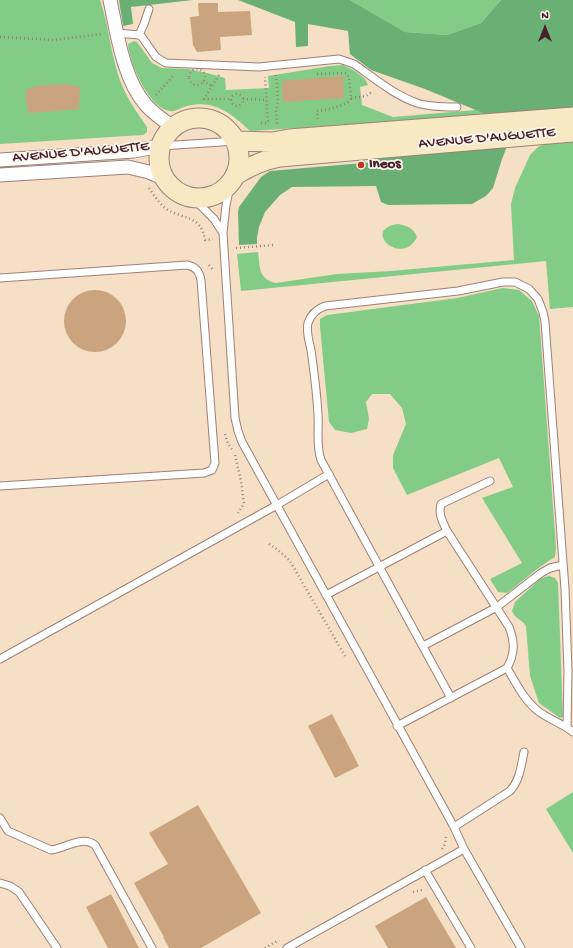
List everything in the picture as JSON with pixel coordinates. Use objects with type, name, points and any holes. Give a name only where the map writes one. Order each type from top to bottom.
[{"type":"main road","points":[[193,198],[174,190],[164,178],[160,169],[158,155],[164,138],[173,127],[186,119],[197,117],[211,119],[221,123],[232,133],[240,151],[240,166],[233,180]]},
{"type":"main road","name":"AVENUE D'AUGUETTE","points":[[236,141],[272,142],[289,139],[573,117]]},
{"type":"main road","name":"AVENUE D'AUGUETTE","points":[[193,198],[213,196],[257,162],[280,157],[573,132]]},
{"type":"street","points":[[110,0],[117,33],[131,81],[145,104],[157,116],[173,127]]},
{"type":"street","name":"AVENUE D'AUGUETTE","points":[[0,160],[134,151],[161,146]]},
{"type":"street","name":"AVENUE D'AUGUETTE","points":[[0,175],[128,167],[149,172],[164,178]]},
{"type":"lane","points":[[139,35],[149,9]]},
{"type":"lane","points":[[117,33],[139,35],[156,57],[166,62],[265,67],[339,59],[354,64],[401,96],[418,104],[457,107]]},
{"type":"lane","points":[[161,146],[236,141]]},
{"type":"lane","points":[[233,180],[225,211],[223,233],[235,418],[242,442],[454,827],[464,848],[521,948]]},
{"type":"lane","points":[[193,198],[214,219],[223,233]]},
{"type":"lane","points":[[0,278],[187,265],[194,266],[199,272],[202,280],[215,462],[212,470],[204,473],[0,486]]},
{"type":"lane","points":[[451,698],[321,460],[318,451],[318,414],[308,323],[318,308],[325,306],[458,291],[503,282],[515,282],[529,289],[538,299],[545,322],[563,565],[568,671],[567,727]]},
{"type":"lane","points":[[0,659],[277,505],[328,474]]},
{"type":"lane","points":[[398,726],[507,668],[512,660],[513,636],[509,626],[447,531],[440,517],[439,510],[441,504],[490,481]]},
{"type":"lane","points":[[326,595],[447,531]]},
{"type":"lane","points":[[423,646],[497,607],[541,573],[550,568],[563,565]]},
{"type":"lane","points":[[507,668],[528,702],[539,712],[567,727],[573,732]]},
{"type":"lane","points":[[454,827],[516,785],[524,752]]},
{"type":"lane","points":[[0,818],[8,831],[51,850],[84,840],[95,845],[152,948]]},
{"type":"lane","points":[[287,948],[301,945],[464,848]]},
{"type":"lane","points":[[425,870],[471,948]]},
{"type":"lane","points":[[0,883],[10,886],[18,892],[57,948]]},
{"type":"path","points":[[0,37],[53,40],[117,33]]},
{"type":"path","points":[[315,62],[316,74],[346,74],[349,77],[351,98]]},
{"type":"path","points":[[155,96],[175,74],[180,63]]},
{"type":"path","points":[[220,65],[218,77],[204,99],[230,99],[236,93],[240,94],[243,99]]},
{"type":"path","points":[[275,66],[278,101],[276,111],[277,125]]},
{"type":"path","points":[[260,123],[268,122],[265,67]]},
{"type":"path","points":[[203,81],[212,86]]},
{"type":"path","points":[[318,123],[317,111],[330,110],[350,101],[351,98],[366,96],[382,84]]},
{"type":"path","points":[[230,99],[233,105],[237,106],[242,103],[243,99]]},
{"type":"path","points":[[243,99],[267,100]]},
{"type":"path","points":[[145,184],[166,209],[196,222],[202,227],[205,240],[214,239]]},
{"type":"path","points":[[236,248],[274,245]]},
{"type":"path","points":[[269,544],[290,561],[346,658]]},
{"type":"green space","points":[[0,0],[100,0],[116,68],[124,90],[147,127],[147,132],[143,135],[0,144]]},
{"type":"green space","points":[[119,0],[193,0],[131,7],[133,24],[123,26]]},
{"type":"green space","points":[[238,0],[350,0],[405,32],[447,35],[481,23],[501,0],[573,0],[573,109],[490,116],[425,89],[371,70],[350,54],[348,31],[308,24],[308,46],[296,47],[295,22]]},
{"type":"green space","points":[[350,0],[501,0],[481,23],[447,35],[405,32]]},
{"type":"green space","points":[[134,41],[137,42],[152,63],[162,68],[188,69],[225,78],[226,90],[269,88],[268,76],[343,65],[355,71],[365,79],[368,85],[360,87],[362,105],[393,117],[476,110],[490,116],[250,131],[229,114],[214,106],[197,104],[172,111],[162,108],[148,94],[136,73],[128,44]]},
{"type":"green space","points":[[573,140],[573,307],[550,309],[546,261],[241,291],[237,254],[258,252],[261,272],[266,279],[276,283],[337,274],[391,271],[514,260],[511,204],[515,188],[530,155],[538,147],[548,142]]},
{"type":"green space","points":[[505,146],[506,149],[493,188],[486,196],[472,204],[388,205],[381,202],[376,186],[292,187],[280,195],[265,212],[259,227],[257,244],[239,245],[239,207],[261,177],[270,171],[374,162],[381,157]]},
{"type":"green space","points":[[398,224],[412,229],[417,237],[410,246],[402,249],[394,248],[383,238],[383,232],[387,227]]},
{"type":"green space","points":[[503,288],[519,290],[532,301],[539,316],[556,547],[555,557],[507,593],[498,592],[490,579],[522,563],[482,498],[513,487],[499,458],[407,495],[393,468],[393,455],[406,424],[402,408],[390,394],[372,394],[366,402],[369,419],[367,429],[351,433],[335,430],[329,422],[320,327],[320,319],[327,315],[457,298]]},
{"type":"green space","points":[[549,576],[555,578],[558,583],[563,717],[560,718],[539,703],[530,676],[526,626],[512,611],[515,602],[541,578]]},
{"type":"green space","points":[[573,792],[573,853],[546,809]]},
{"type":"building","points":[[198,3],[218,3],[218,12],[250,11],[252,35],[220,37],[221,50],[197,52],[193,45],[190,17],[199,16]]},
{"type":"building","points":[[343,76],[344,98],[283,102],[282,81]]},
{"type":"building","points":[[70,84],[71,86],[79,86],[79,109],[28,113],[26,89],[34,88],[34,86]]},
{"type":"building","points":[[95,290],[112,295],[117,299],[121,304],[126,321],[121,338],[117,343],[112,347],[95,352],[78,347],[73,343],[69,338],[64,321],[69,304],[73,299],[78,295]]},
{"type":"building","points":[[332,714],[359,766],[335,778],[308,726]]},
{"type":"building","points":[[198,805],[261,913],[201,948],[169,948],[134,883],[168,864],[149,833]]},
{"type":"building","points":[[111,894],[139,948],[108,948],[86,907]]},
{"type":"building","points":[[426,897],[456,948],[388,948],[375,926]]},
{"type":"place","name":"Ineos","points":[[361,165]]}]
